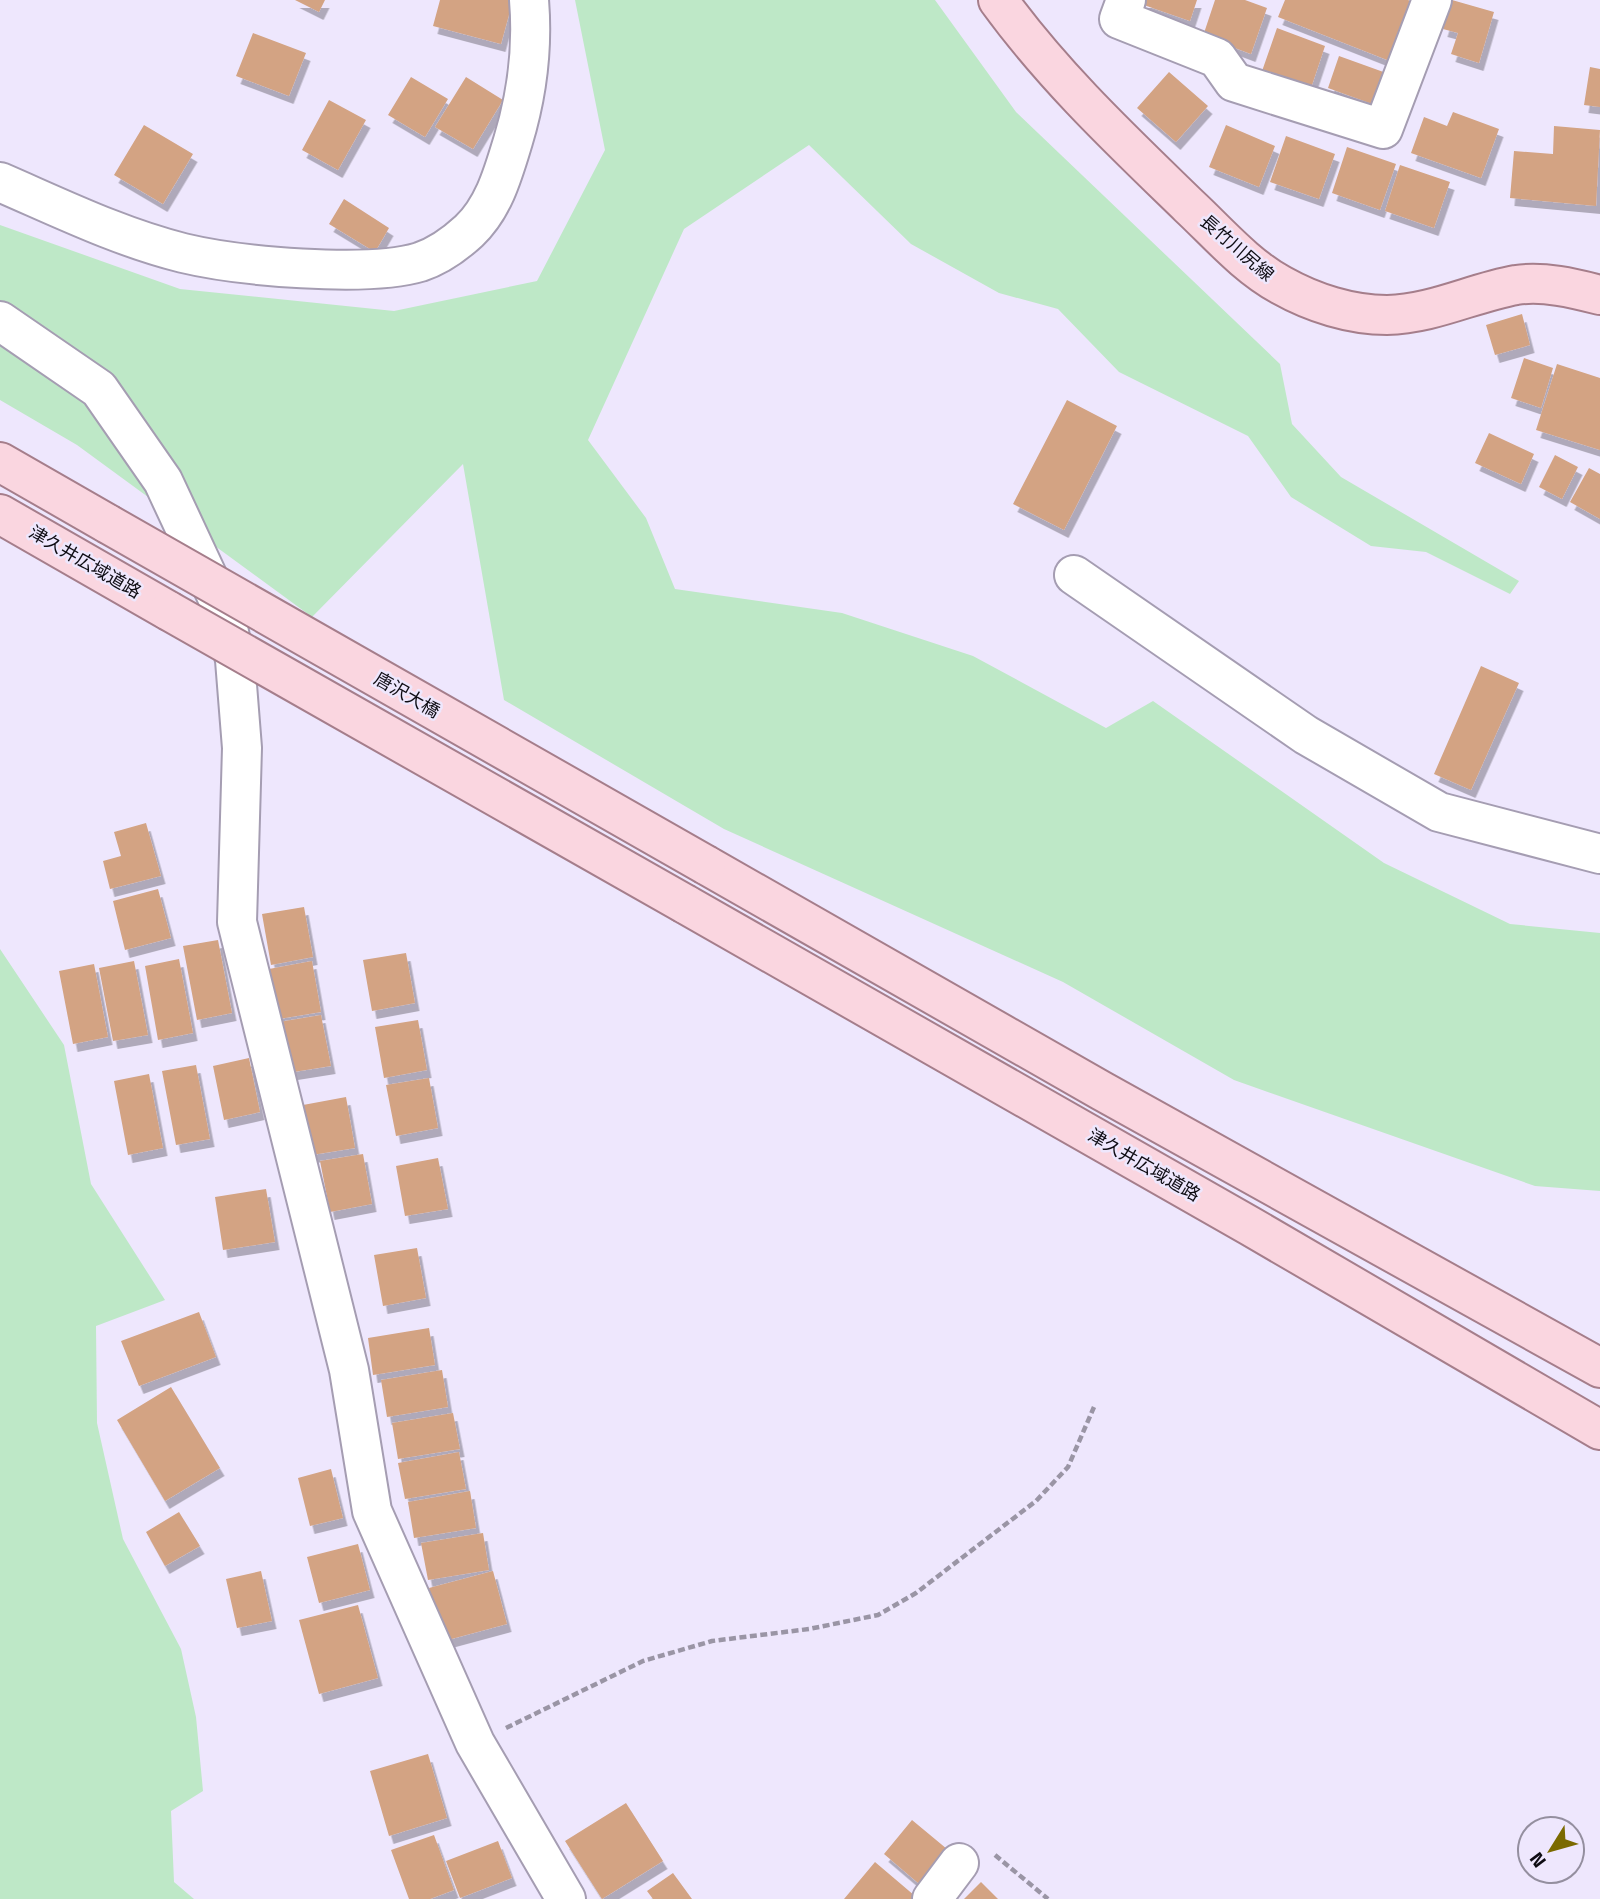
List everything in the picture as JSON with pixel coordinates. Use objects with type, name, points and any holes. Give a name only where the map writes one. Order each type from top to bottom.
[{"type":"main road","name":"長竹川尻線","points":[[998,0],[1073,93],[1231,246],[1281,286],[1336,308],[1378,315],[1423,311],[1493,290],[1528,284],[1561,286],[1600,295]]},
{"type":"main road","name":"唐沢大橋","points":[[0,462],[1102,1091],[1600,1368]]},
{"type":"main road","name":"津久井広域道路","points":[[0,514],[1250,1226],[1600,1430]]},
{"type":"street","points":[[0,182],[103,228],[184,253],[254,263],[342,269],[420,262],[443,251],[469,231],[496,195],[526,91],[532,31],[529,0]]},
{"type":"street","points":[[1126,0],[1119,19],[1217,58],[1234,82],[1383,129],[1432,0]]},
{"type":"street","points":[[0,321],[99,389],[163,481],[225,614],[235,660],[242,748],[237,922],[349,1370],[372,1511],[475,1743],[566,1899]]},
{"type":"street","points":[[1074,575],[1306,735],[1438,812],[1600,854]]},
{"type":"street","points":[[932,1899],[959,1863]]},
{"type":"path","points":[[475,1743],[643,1661],[712,1642],[809,1629],[878,1615],[916,1593],[1036,1501],[1068,1467],[1094,1407]]},
{"type":"path","points":[[959,1863],[986,1848],[1048,1899]]},
{"type":"green space","points":[[575,0],[935,0],[1016,112],[1280,364],[1292,424],[1341,477],[1519,581],[1510,594],[1426,552],[1371,546],[1291,497],[1248,436],[1119,372],[1058,309],[999,293],[911,244],[809,145],[684,229],[588,440],[646,518],[675,589],[842,613],[973,656],[1106,728],[1153,701],[1384,863],[1510,924],[1600,933],[1600,1191],[1535,1186],[1234,1080],[1063,982],[724,829],[504,700],[463,464],[312,617],[77,445],[0,400],[0,225],[180,289],[394,311],[537,281],[605,150]]},
{"type":"green space","points":[[0,949],[64,1045],[91,1184],[165,1300],[96,1326],[97,1423],[123,1539],[181,1649],[196,1717],[203,1791],[171,1811],[174,1882],[194,1899],[0,1899]]},
{"type":"building","points":[[295,0],[325,0],[319,12]]},
{"type":"building","points":[[440,0],[513,0],[501,44],[433,26]]},
{"type":"building","points":[[1142,0],[1197,0],[1190,21],[1141,4]]},
{"type":"building","points":[[1215,0],[1245,0],[1267,8],[1251,54],[1203,36]]},
{"type":"building","points":[[1285,0],[1408,0],[1423,6],[1400,65],[1278,17]]},
{"type":"building","points":[[1452,0],[1494,12],[1479,63],[1451,54],[1458,33],[1443,29]]},
{"type":"building","points":[[1277,28],[1325,46],[1310,91],[1261,74]]},
{"type":"building","points":[[253,33],[306,53],[289,96],[236,76]]},
{"type":"building","points":[[1339,56],[1389,74],[1378,106],[1328,88]]},
{"type":"building","points":[[1590,67],[1600,69],[1600,107],[1584,105]]},
{"type":"building","points":[[1169,72],[1208,106],[1176,142],[1137,108]]},
{"type":"building","points":[[411,77],[448,99],[425,137],[388,115]]},
{"type":"building","points":[[466,77],[503,100],[473,149],[435,127]]},
{"type":"building","points":[[329,100],[366,120],[338,170],[302,150]]},
{"type":"building","points":[[1453,112],[1499,129],[1481,178],[1411,153],[1424,117],[1447,126]]},
{"type":"building","points":[[144,125],[193,154],[163,204],[114,175]]},
{"type":"building","points":[[1226,125],[1275,146],[1259,187],[1209,167]]},
{"type":"building","points":[[1554,126],[1600,130],[1596,206],[1510,198],[1514,151],[1553,154]]},
{"type":"building","points":[[1286,136],[1335,154],[1319,199],[1270,182]]},
{"type":"building","points":[[1347,147],[1396,164],[1380,210],[1332,193]]},
{"type":"building","points":[[1400,165],[1450,182],[1434,228],[1385,211]]},
{"type":"building","points":[[344,199],[389,228],[375,252],[329,224]]},
{"type":"building","points":[[1522,314],[1530,345],[1495,355],[1486,325]]},
{"type":"building","points":[[1524,358],[1553,368],[1541,408],[1511,398]]},
{"type":"building","points":[[1557,364],[1600,378],[1600,450],[1536,430]]},
{"type":"building","points":[[1067,400],[1117,426],[1064,530],[1013,504]]},
{"type":"building","points":[[1489,433],[1534,454],[1521,484],[1475,463]]},
{"type":"building","points":[[1555,455],[1578,467],[1562,499],[1539,487]]},
{"type":"building","points":[[1589,468],[1600,474],[1600,519],[1570,502]]},
{"type":"building","points":[[1481,666],[1519,683],[1471,790],[1434,774]]},
{"type":"building","points":[[146,823],[161,876],[110,889],[103,861],[121,856],[114,832]]},
{"type":"building","points":[[158,889],[171,938],[125,950],[113,901]]},
{"type":"building","points":[[304,907],[313,957],[271,965],[262,914]]},
{"type":"building","points":[[218,940],[232,1013],[197,1020],[183,946]]},
{"type":"building","points":[[406,953],[415,1003],[372,1011],[363,960]]},
{"type":"building","points":[[179,959],[193,1033],[158,1040],[145,966]]},
{"type":"building","points":[[134,961],[148,1035],[113,1041],[99,968]]},
{"type":"building","points":[[312,961],[321,1012],[279,1019],[269,969]]},
{"type":"building","points":[[94,964],[108,1037],[73,1044],[59,971]]},
{"type":"building","points":[[321,1015],[331,1066],[287,1073],[279,1022]]},
{"type":"building","points":[[418,1020],[427,1070],[384,1078],[375,1027]]},
{"type":"building","points":[[249,1058],[260,1112],[224,1120],[213,1066]]},
{"type":"building","points":[[196,1065],[210,1139],[176,1145],[162,1071]]},
{"type":"building","points":[[149,1074],[163,1148],[128,1155],[114,1081]]},
{"type":"building","points":[[429,1078],[438,1128],[396,1136],[386,1085]]},
{"type":"building","points":[[346,1097],[355,1148],[312,1155],[303,1105]]},
{"type":"building","points":[[363,1154],[372,1204],[330,1212],[320,1161]]},
{"type":"building","points":[[438,1158],[448,1209],[405,1216],[396,1166]]},
{"type":"building","points":[[266,1189],[275,1242],[223,1250],[215,1197]]},
{"type":"building","points":[[417,1248],[426,1298],[383,1306],[374,1255]]},
{"type":"building","points":[[199,1312],[216,1357],[139,1386],[121,1341]]},
{"type":"building","points":[[429,1328],[435,1365],[373,1375],[368,1338]]},
{"type":"building","points":[[442,1370],[448,1407],[387,1417],[381,1380]]},
{"type":"building","points":[[171,1387],[220,1468],[165,1501],[117,1420]]},
{"type":"building","points":[[453,1413],[460,1449],[398,1459],[392,1423]]},
{"type":"building","points":[[459,1452],[466,1489],[405,1499],[398,1463]]},
{"type":"building","points":[[331,1469],[343,1518],[310,1526],[298,1478]]},
{"type":"building","points":[[470,1491],[476,1528],[414,1538],[408,1502]]},
{"type":"building","points":[[179,1512],[200,1546],[165,1566],[146,1532]]},
{"type":"building","points":[[483,1533],[489,1570],[428,1580],[421,1543]]},
{"type":"building","points":[[358,1544],[370,1590],[319,1603],[307,1557]]},
{"type":"building","points":[[261,1571],[272,1621],[237,1628],[226,1579]]},
{"type":"building","points":[[493,1571],[507,1624],[444,1641],[429,1588]]},
{"type":"building","points":[[358,1605],[378,1678],[319,1694],[299,1620]]},
{"type":"building","points":[[428,1754],[447,1818],[389,1836],[370,1771]]},
{"type":"building","points":[[626,1803],[663,1861],[602,1899],[565,1841]]},
{"type":"building","points":[[912,1820],[953,1854],[924,1888],[884,1854]]},
{"type":"building","points":[[434,1835],[454,1890],[430,1899],[409,1899],[391,1850]]},
{"type":"building","points":[[498,1841],[512,1878],[460,1898],[446,1861]]},
{"type":"building","points":[[875,1862],[915,1896],[912,1899],[844,1899]]},
{"type":"building","points":[[673,1873],[692,1899],[653,1899],[647,1891]]},
{"type":"building","points":[[981,1882],[998,1899],[964,1899]]}]
